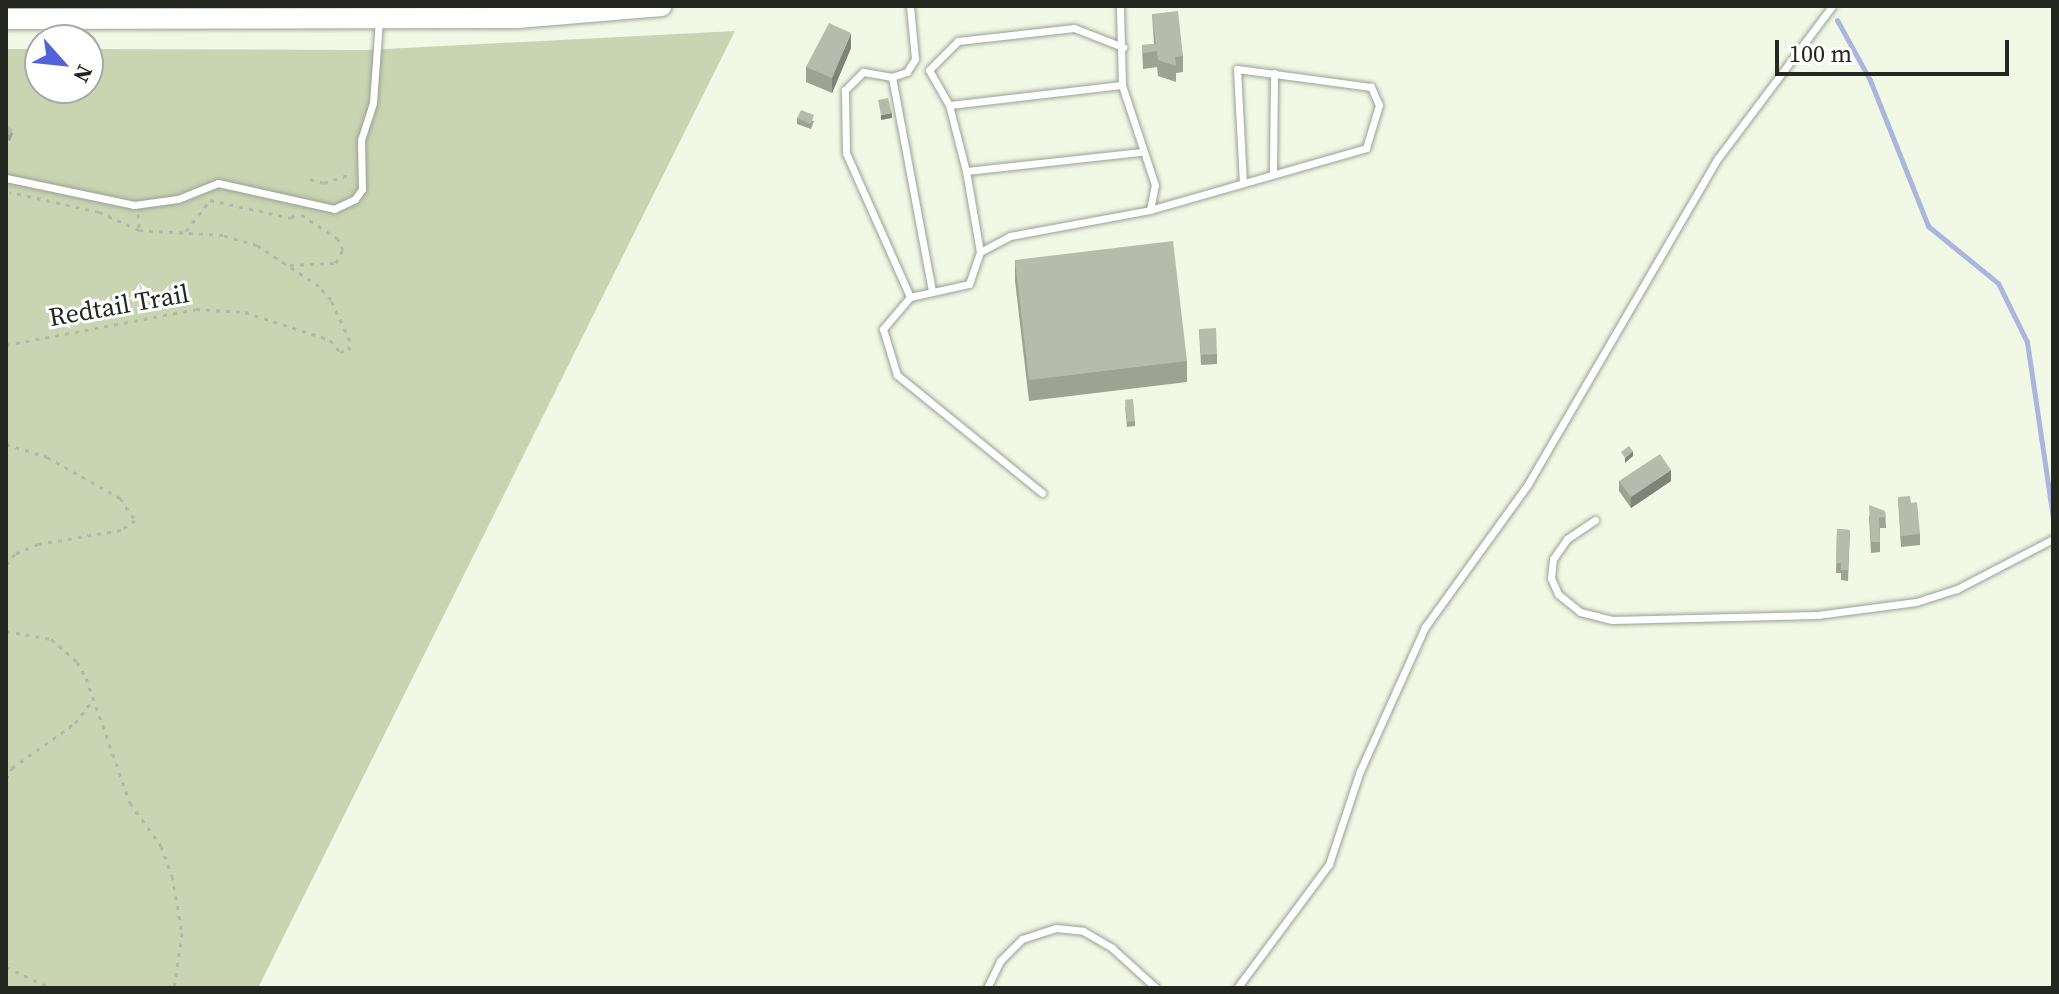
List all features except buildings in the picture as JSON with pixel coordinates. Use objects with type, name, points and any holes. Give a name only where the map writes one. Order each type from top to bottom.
[{"type":"main road","points":[[6,19],[414,12],[518,18],[661,6]]},
{"type":"lane","points":[[910,6],[915,59],[907,72],[892,77],[863,72],[845,90],[846,153],[910,297]]},
{"type":"lane","points":[[1120,6],[1122,85],[1155,185],[1150,210]]},
{"type":"lane","points":[[1237,988],[1329,864],[1360,771],[1425,627],[1528,484],[1718,158],[1832,6]]},
{"type":"lane","points":[[6,178],[138,205],[178,199],[218,183],[334,209],[355,199],[362,189],[361,140],[373,103],[370,14]]},
{"type":"lane","points":[[929,70],[958,41],[1074,28],[1123,47]]},
{"type":"lane","points":[[915,59],[929,70],[949,105],[966,171],[980,252],[969,284],[910,297],[883,329],[897,375],[1042,493]]},
{"type":"lane","points":[[980,252],[1010,236],[1150,210],[1243,183],[1273,172],[1366,148],[1379,105],[1371,87],[1237,69],[1243,183]]},
{"type":"lane","points":[[1273,172],[1274,73]]},
{"type":"lane","points":[[892,77],[932,290]]},
{"type":"lane","points":[[949,105],[1122,85]]},
{"type":"lane","points":[[966,171],[1142,152]]},
{"type":"lane","points":[[1595,520],[1567,539],[1553,559],[1551,578],[1558,594],[1580,612],[1612,620],[1817,615],[1916,602],[1957,589],[2053,539]]},
{"type":"lane","points":[[987,988],[1000,961],[1022,939],[1056,928],[1083,931],[1112,948],[1156,988]]},
{"type":"path","points":[[310,179],[324,183],[352,174],[350,162]]},
{"type":"path","name":"Redtail Trail","points":[[6,191],[99,212],[139,230],[186,231],[257,245],[290,265],[331,300],[350,341],[349,350],[340,352],[330,340],[245,312],[196,309],[6,345]]},
{"type":"path","points":[[186,231],[210,200],[291,218],[298,213],[338,239],[343,250],[336,263],[290,265]]},
{"type":"path","points":[[138,205],[139,230]]},
{"type":"path","points":[[6,444],[47,457],[120,498],[133,511],[135,520],[121,530],[38,544],[15,554],[6,565]]},
{"type":"path","points":[[6,631],[51,639],[77,662],[130,803],[161,846],[172,876],[182,933],[174,988]]},
{"type":"path","points":[[6,779],[12,768],[75,723],[92,701]]},
{"type":"path","points":[[6,967],[51,988]]},
{"type":"green space","points":[[735,31],[258,988],[6,988],[6,49],[24,49],[24,104],[104,104],[104,49],[366,50]]},
{"type":"waterway","points":[[1837,20],[1870,80],[1928,226],[1998,283],[2027,342],[2053,518]]}]
